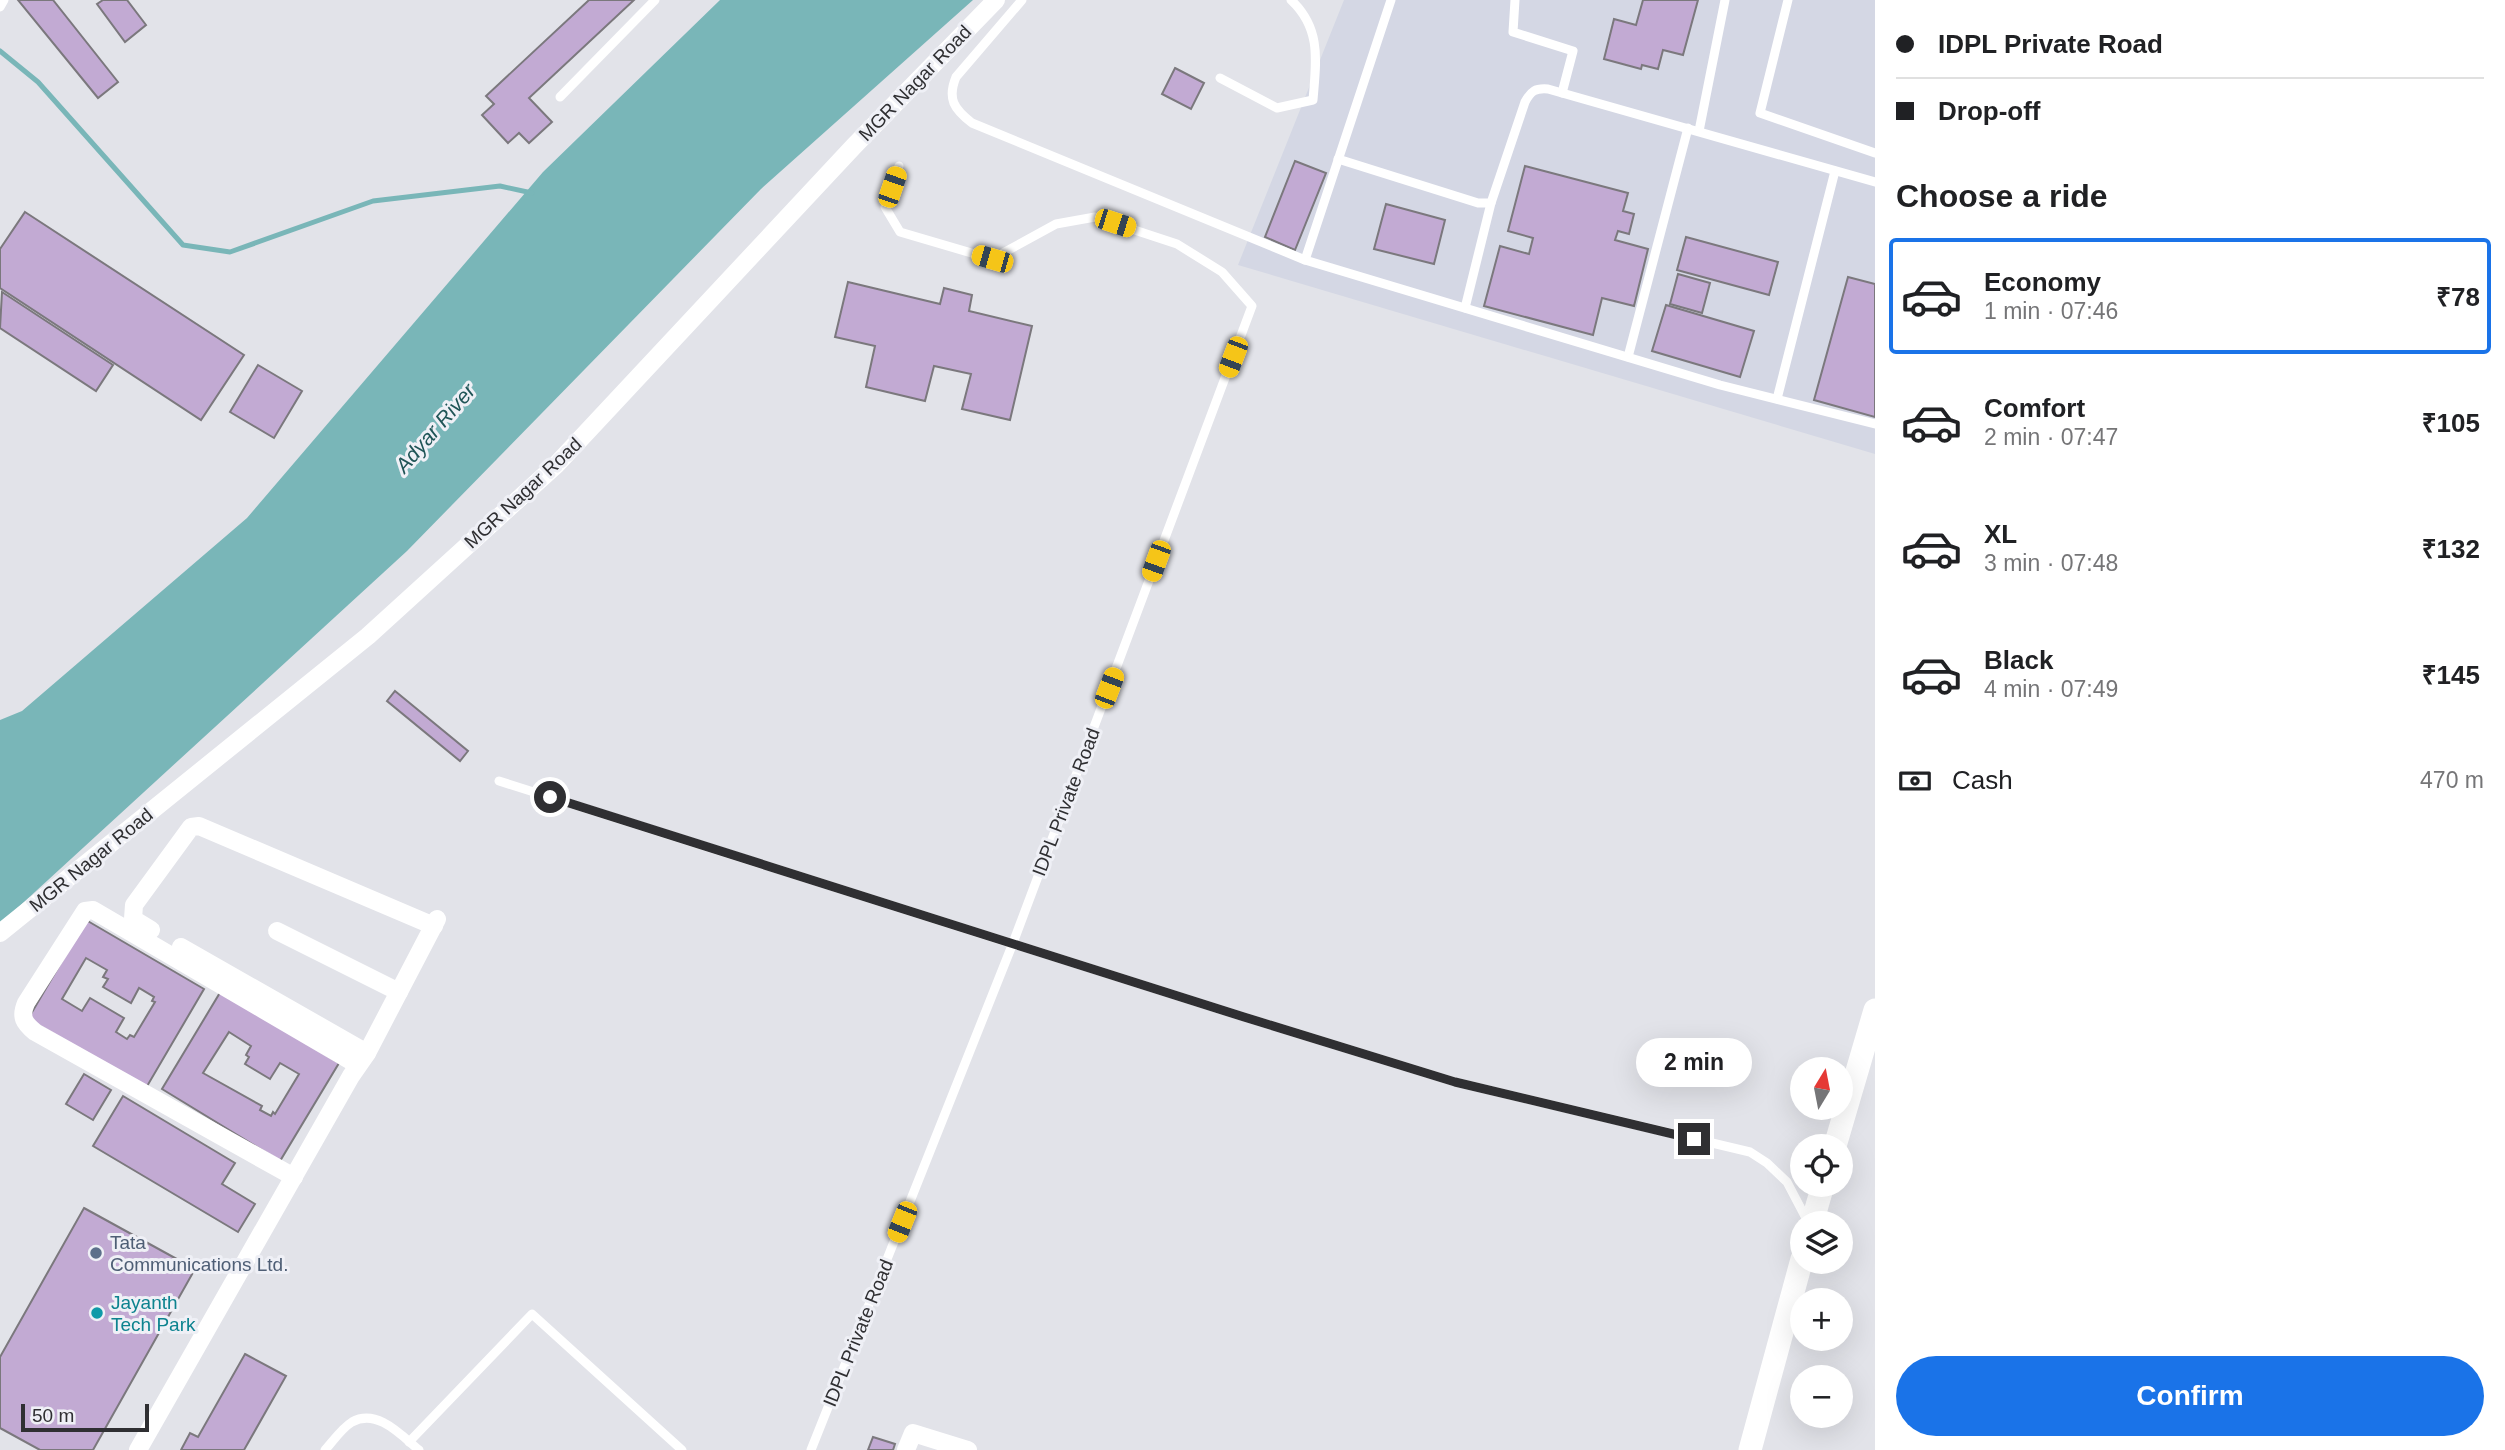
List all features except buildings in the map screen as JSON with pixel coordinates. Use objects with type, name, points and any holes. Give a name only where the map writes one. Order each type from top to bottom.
[{"type":"street","name":"MGR Nagar Road","points":[[0,933],[368,636],[555,465],[863,137],[996,0]]},
{"type":"street","points":[[138,1450],[362,1059],[436,923],[199,826],[191,827],[134,905],[132,919],[362,1059]]},
{"type":"street","points":[[293,1177],[36,1032],[26,1024],[22,1013],[26,1003],[85,911],[93,910],[362,1059]]},
{"type":"street","points":[[277,931],[399,992]]},
{"type":"street","points":[[1839,1134],[1875,1010]]},
{"type":"street","points":[[1750,1450],[1798,1274]]},
{"type":"street","points":[[906,1450],[913,1433],[968,1450]]},
{"type":"lane","points":[[0,7],[4,0]]},
{"type":"lane","points":[[560,97],[655,0]]},
{"type":"lane","points":[[1021,0],[956,77],[951,90],[953,104],[972,123],[1305,260],[1628,357],[1875,424]]},
{"type":"lane","points":[[1220,78],[1277,108],[1313,100],[1317,48],[1303,11],[1291,0]]},
{"type":"lane","points":[[1305,260],[1391,0]]},
{"type":"lane","points":[[1515,0],[1513,32],[1573,51],[1562,93]]},
{"type":"lane","points":[[1699,131],[1725,0]]},
{"type":"lane","points":[[1788,0],[1760,113],[1875,153]]},
{"type":"lane","points":[[1465,308],[1491,204],[1511,139],[1531,92],[1538,88],[1875,182]]},
{"type":"lane","points":[[1628,357],[1688,128]]},
{"type":"lane","points":[[1338,159],[1478,204],[1491,204]]},
{"type":"lane","name":"IDPL Private Road","points":[[811,1450],[1013,943],[1252,306],[1222,272],[1177,244],[1095,217],[1056,224],[992,259],[900,232],[885,207],[899,166]]},
{"type":"lane","points":[[1777,399],[1835,171]]},
{"type":"lane","points":[[499,781],[1455,1082],[1750,1152],[1767,1163],[1787,1182],[1803,1211]]},
{"type":"lane","points":[[409,1442],[532,1314],[682,1450]]},
{"type":"lane","points":[[325,1450],[351,1423],[366,1417],[378,1420],[419,1450]]},
{"type":"shaded area","points":[[1344,0],[1875,0],[1875,454],[1238,265]]},
{"type":"water","name":"Adyar River","points":[[720,0],[973,0],[761,189],[407,551],[0,924],[0,720],[22,711],[247,518],[543,172]]},
{"type":"waterway","points":[[0,51],[38,82],[183,245],[230,252],[373,201],[500,186],[532,193]]},
{"type":"place","name":"Tata Communications Ltd.","points":[[96,1253]]},
{"type":"place","name":"Jayanth Tech Park","points":[[97,1313]]},
{"type":"route","points":[[550,797],[1455,1082],[1694,1139]]}]
